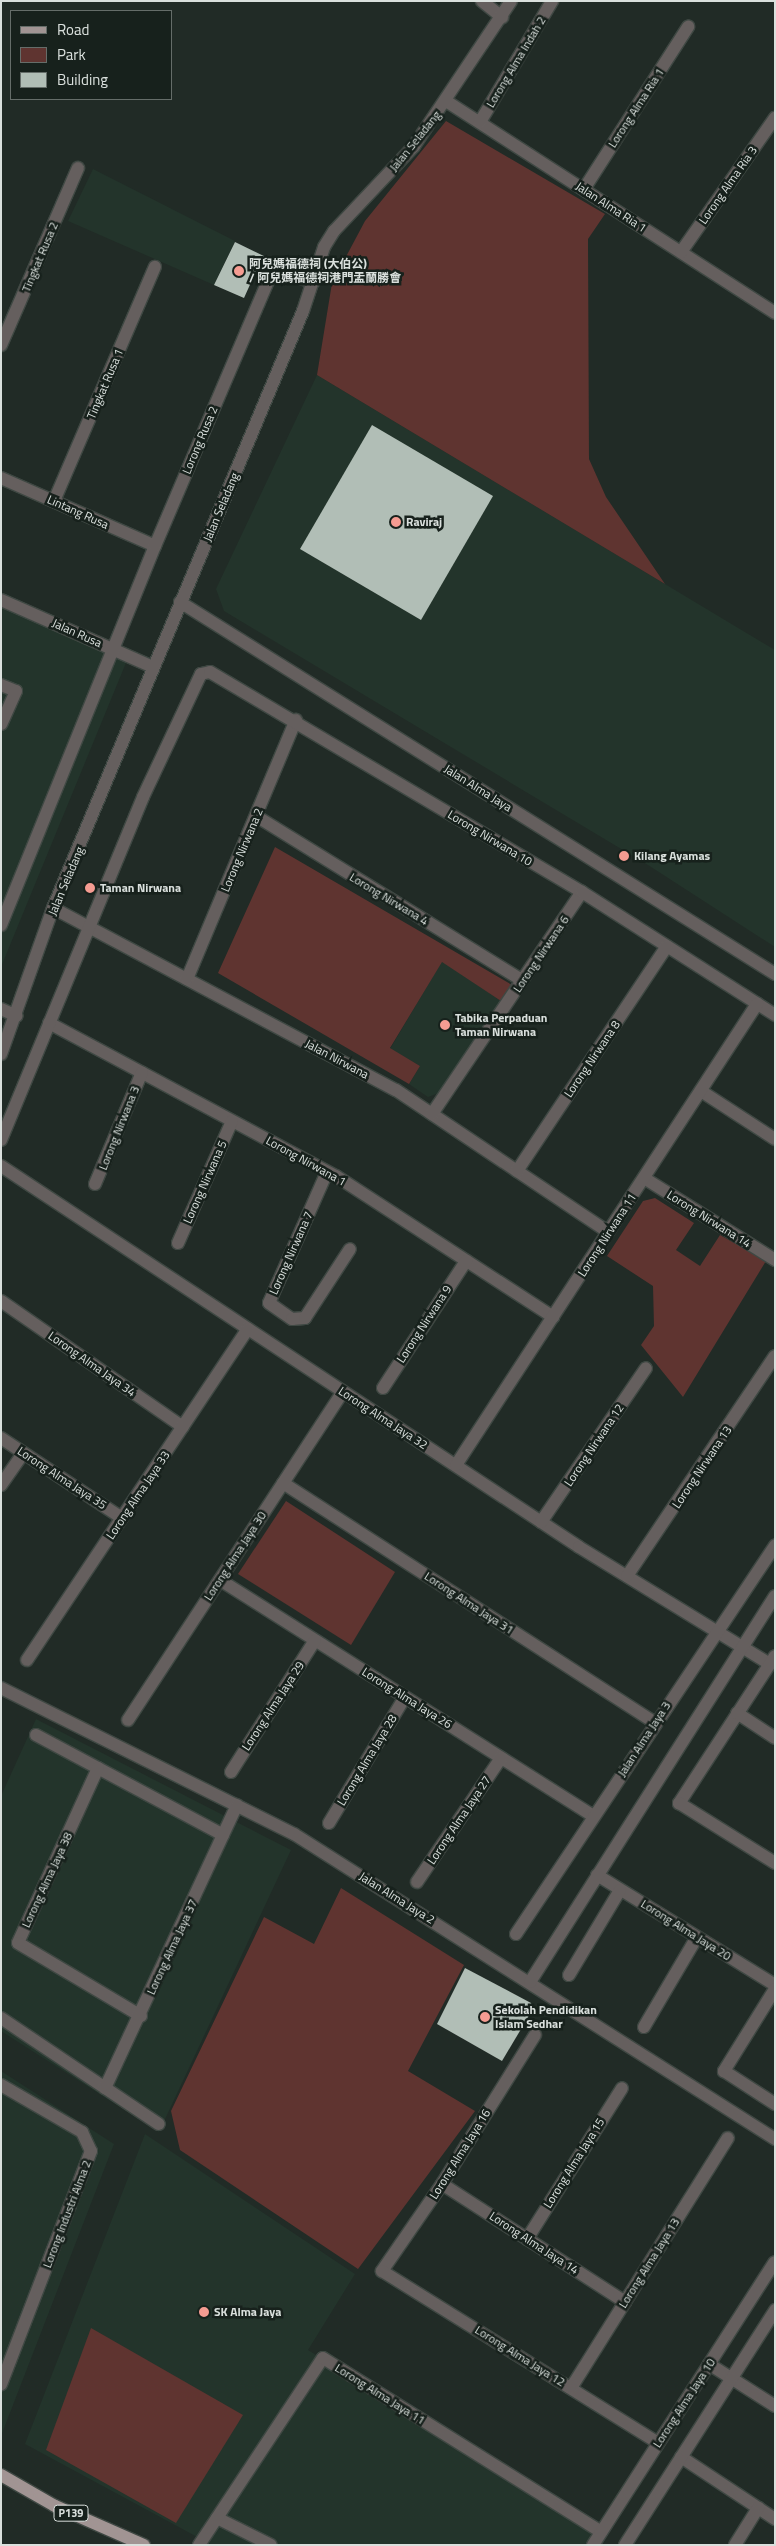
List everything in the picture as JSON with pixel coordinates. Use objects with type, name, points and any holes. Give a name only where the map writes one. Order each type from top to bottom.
[{"type":"main road","name":"P139","points":[[1,2474],[55,2506],[144,2545]]},
{"type":"street","points":[[482,1],[502,17]]},
{"type":"street","name":"Jalan Seladang","points":[[1,1054],[53,908],[314,282],[324,247],[334,231],[414,146],[446,101],[511,1]]},
{"type":"street","name":"Lorong Alma Indah 2","points":[[480,122],[552,1]]},
{"type":"street","name":"Lorong Alma Ria 1","points":[[584,189],[688,27]]},
{"type":"street","name":"Jalan Alma Ria 1","points":[[446,101],[774,311]]},
{"type":"street","name":"Lorong Alma Ria 3","points":[[681,252],[775,118]]},
{"type":"street","name":"Tingkat Rusa 2","points":[[1,345],[78,168]]},
{"type":"street","name":"Tingkat Rusa 1","points":[[54,501],[155,267]]},
{"type":"street","name":"Lorong Rusa 2","points":[[113,649],[273,270],[314,282]]},
{"type":"street","name":"Lintang Rusa","points":[[1,478],[155,546]]},
{"type":"street","name":"Jalan Rusa","points":[[1,600],[153,667]]},
{"type":"street","name":"Jalan Alma Jaya","points":[[180,602],[775,974]]},
{"type":"street","points":[[1,925],[113,649]]},
{"type":"street","name":"Lorong Nirwana 10","points":[[88,927],[201,674],[218,674],[582,892],[775,1015]]},
{"type":"street","points":[[1,684],[16,691],[1,724]]},
{"type":"street","name":"Lorong Nirwana 2","points":[[187,980],[296,720]]},
{"type":"street","name":"Lorong Nirwana 4","points":[[256,816],[522,980]]},
{"type":"street","name":"Lorong Nirwana 6","points":[[432,1114],[582,892]]},
{"type":"street","name":"Jalan Nirwana","points":[[53,908],[396,1090],[608,1232]]},
{"type":"street","points":[[1,1140],[88,927]]},
{"type":"street","name":"Lorong Nirwana 8","points":[[517,1171],[667,946]]},
{"type":"street","name":"Lorong Nirwana 11","points":[[456,1465],[757,1004]]},
{"type":"street","points":[[1,1008],[16,1016]]},
{"type":"street","name":"Lorong Nirwana 1","points":[[49,1023],[328,1172],[553,1317]]},
{"type":"street","name":"Lorong Nirwana 3","points":[[96,1184],[142,1072]]},
{"type":"street","points":[[701,1091],[775,1139]]},
{"type":"street","name":"Lorong Nirwana 5","points":[[178,1244],[232,1121]]},
{"type":"street","name":"Lorong Alma Jaya 32","points":[[1,1166],[541,1522],[740,1646],[772,1660]]},
{"type":"street","name":"Lorong Nirwana 7","points":[[328,1172],[269,1303],[292,1319],[305,1318],[350,1249]]},
{"type":"street","name":"Lorong Nirwana 14","points":[[644,1178],[775,1260]]},
{"type":"street","name":"Lorong Nirwana 9","points":[[383,1388],[466,1261]]},
{"type":"street","name":"Lorong Alma Jaya 34","points":[[1,1301],[183,1427]]},
{"type":"street","name":"Lorong Alma Jaya 33","points":[[27,1660],[248,1329]]},
{"type":"street","name":"Lorong Nirwana 13","points":[[627,1576],[775,1356]]},
{"type":"street","name":"Lorong Nirwana 12","points":[[541,1522],[646,1368]]},
{"type":"street","name":"Lorong Alma Jaya 30","points":[[128,1720],[343,1392]]},
{"type":"street","name":"Lorong Alma Jaya 35","points":[[1,1438],[122,1518]]},
{"type":"street","points":[[1,1486],[23,1453]]},
{"type":"street","name":"Lorong Alma Jaya 31","points":[[283,1483],[655,1723]]},
{"type":"street","name":"Jalan Alma Jaya 3","points":[[516,1934],[715,1630],[775,1545]]},
{"type":"street","name":"Lorong Alma Jaya 26","points":[[220,1580],[593,1816]]},
{"type":"street","points":[[530,1982],[740,1646],[775,1596]]},
{"type":"street","name":"Lorong Alma Jaya 29","points":[[230,1772],[315,1640]]},
{"type":"street","points":[[772,1660],[679,1803],[775,1863]]},
{"type":"street","name":"Jalan Alma Jaya 2","points":[[1,1688],[294,1834],[775,2139]]},
{"type":"street","name":"Lorong Alma Jaya 28","points":[[329,1823],[405,1697]]},
{"type":"street","points":[[737,1713],[775,1738]]},
{"type":"street","points":[[36,1735],[223,1835]]},
{"type":"street","name":"Lorong Alma Jaya 27","points":[[417,1882],[501,1758]]},
{"type":"street","name":"Lorong Alma Jaya 38","points":[[98,1768],[18,1943],[141,2016]]},
{"type":"street","name":"Lorong Alma Jaya 37","points":[[105,2088],[141,2016],[237,1805]]},
{"type":"street","name":"Lorong Alma Jaya 20","points":[[597,1875],[775,1987]]},
{"type":"street","points":[[569,1975],[620,1890]]},
{"type":"street","points":[[644,2026],[697,1937]]},
{"type":"street","points":[[775,1987],[724,2071],[775,2104]]},
{"type":"street","points":[[1,2018],[159,2124]]},
{"type":"street","name":"Lorong Alma Jaya 16","points":[[382,2270],[442,2184],[535,2035]]},
{"type":"street","name":"Lorong Industri Alma 2","points":[[1,2085],[82,2132],[91,2151],[1,2384]]},
{"type":"street","name":"Lorong Alma Jaya 15","points":[[527,2238],[622,2088]]},
{"type":"street","name":"Lorong Alma Jaya 13","points":[[571,2388],[728,2138]]},
{"type":"street","name":"Lorong Alma Jaya 14","points":[[442,2184],[625,2302]]},
{"type":"street","name":"Lorong Alma Jaya 10","points":[[593,2545],[775,2262]]},
{"type":"street","name":"Lorong Alma Jaya 12","points":[[382,2270],[658,2442]]},
{"type":"street","points":[[625,2545],[775,2310]]},
{"type":"street","name":"Lorong Alma Jaya 11","points":[[199,2545],[323,2358],[601,2532]]},
{"type":"street","points":[[709,2364],[775,2406]]},
{"type":"street","points":[[681,2457],[775,2519]]},
{"type":"street","points":[[735,2545],[758,2508]]},
{"type":"street","points":[[217,2518],[271,2545]]},
{"type":"shaded area","points":[[93,169],[235,241],[214,285],[68,221]]},
{"type":"shaded area","points":[[317,375],[775,650],[775,947],[648,865],[224,611],[216,589]]},
{"type":"shaded area","points":[[1,601],[128,658],[1,967]]},
{"type":"shaded area","name":"Tabika Perpaduan Taman Nirwana","points":[[442,961],[501,1001],[447,1090],[428,1097],[409,1084],[420,1066],[390,1049]]},
{"type":"shaded area","points":[[36,1719],[291,1850],[159,2132],[1,2031],[1,1796]]},
{"type":"shaded area","points":[[1,2071],[114,2144],[1,2436]]},
{"type":"shaded area","name":"SK Alma Jaya","points":[[145,2134],[355,2274],[308,2350],[600,2533],[592,2545],[212,2545],[25,2444]]},
{"type":"green space","points":[[446,121],[605,214],[588,239],[589,459],[606,497],[665,584],[317,375],[332,283],[365,221]]},
{"type":"green space","points":[[275,847],[512,985],[501,1001],[442,962],[390,1048],[420,1066],[409,1084],[218,973]]},
{"type":"green space","points":[[655,1198],[694,1223],[676,1250],[700,1266],[720,1235],[766,1261],[683,1397],[641,1345],[654,1326],[653,1286],[607,1256],[643,1201]]},
{"type":"green space","points":[[286,1501],[395,1572],[351,1645],[238,1574]]},
{"type":"green space","points":[[341,1888],[464,1965],[408,2071],[475,2111],[358,2269],[180,2150],[171,2111],[264,1917],[314,1944]]},
{"type":"green space","points":[[91,2328],[243,2415],[176,2523],[46,2450]]},
{"type":"building","name":"阿兒媽福德祠 (大伯公) / 阿兒媽福德祠港門盂蘭勝會","points":[[235,242],[270,259],[263,272],[257,269],[244,298],[214,285]]},
{"type":"building","name":"Raviraj","points":[[372,425],[493,496],[421,620],[300,549]]},
{"type":"building","name":"Sekolah Pendidikan Islam Sedhar","points":[[465,1968],[531,2003],[533,2009],[502,2061],[437,2024]]},
{"type":"place","name":"阿兒媽福德祠 (大伯公) / 阿兒媽福德祠港門盂蘭勝會","points":[[239,271]]},
{"type":"place","name":"Raviraj","points":[[396,522]]},
{"type":"place","name":"Kilang Ayamas","points":[[624,856]]},
{"type":"place","name":"Taman Nirwana","points":[[90,888]]},
{"type":"place","name":"Tabika Perpaduan Taman Nirwana","points":[[445,1025]]},
{"type":"place","name":"Sekolah Pendidikan Islam Sedhar","points":[[485,2017]]},
{"type":"place","name":"SK Alma Jaya","points":[[204,2312]]}]
